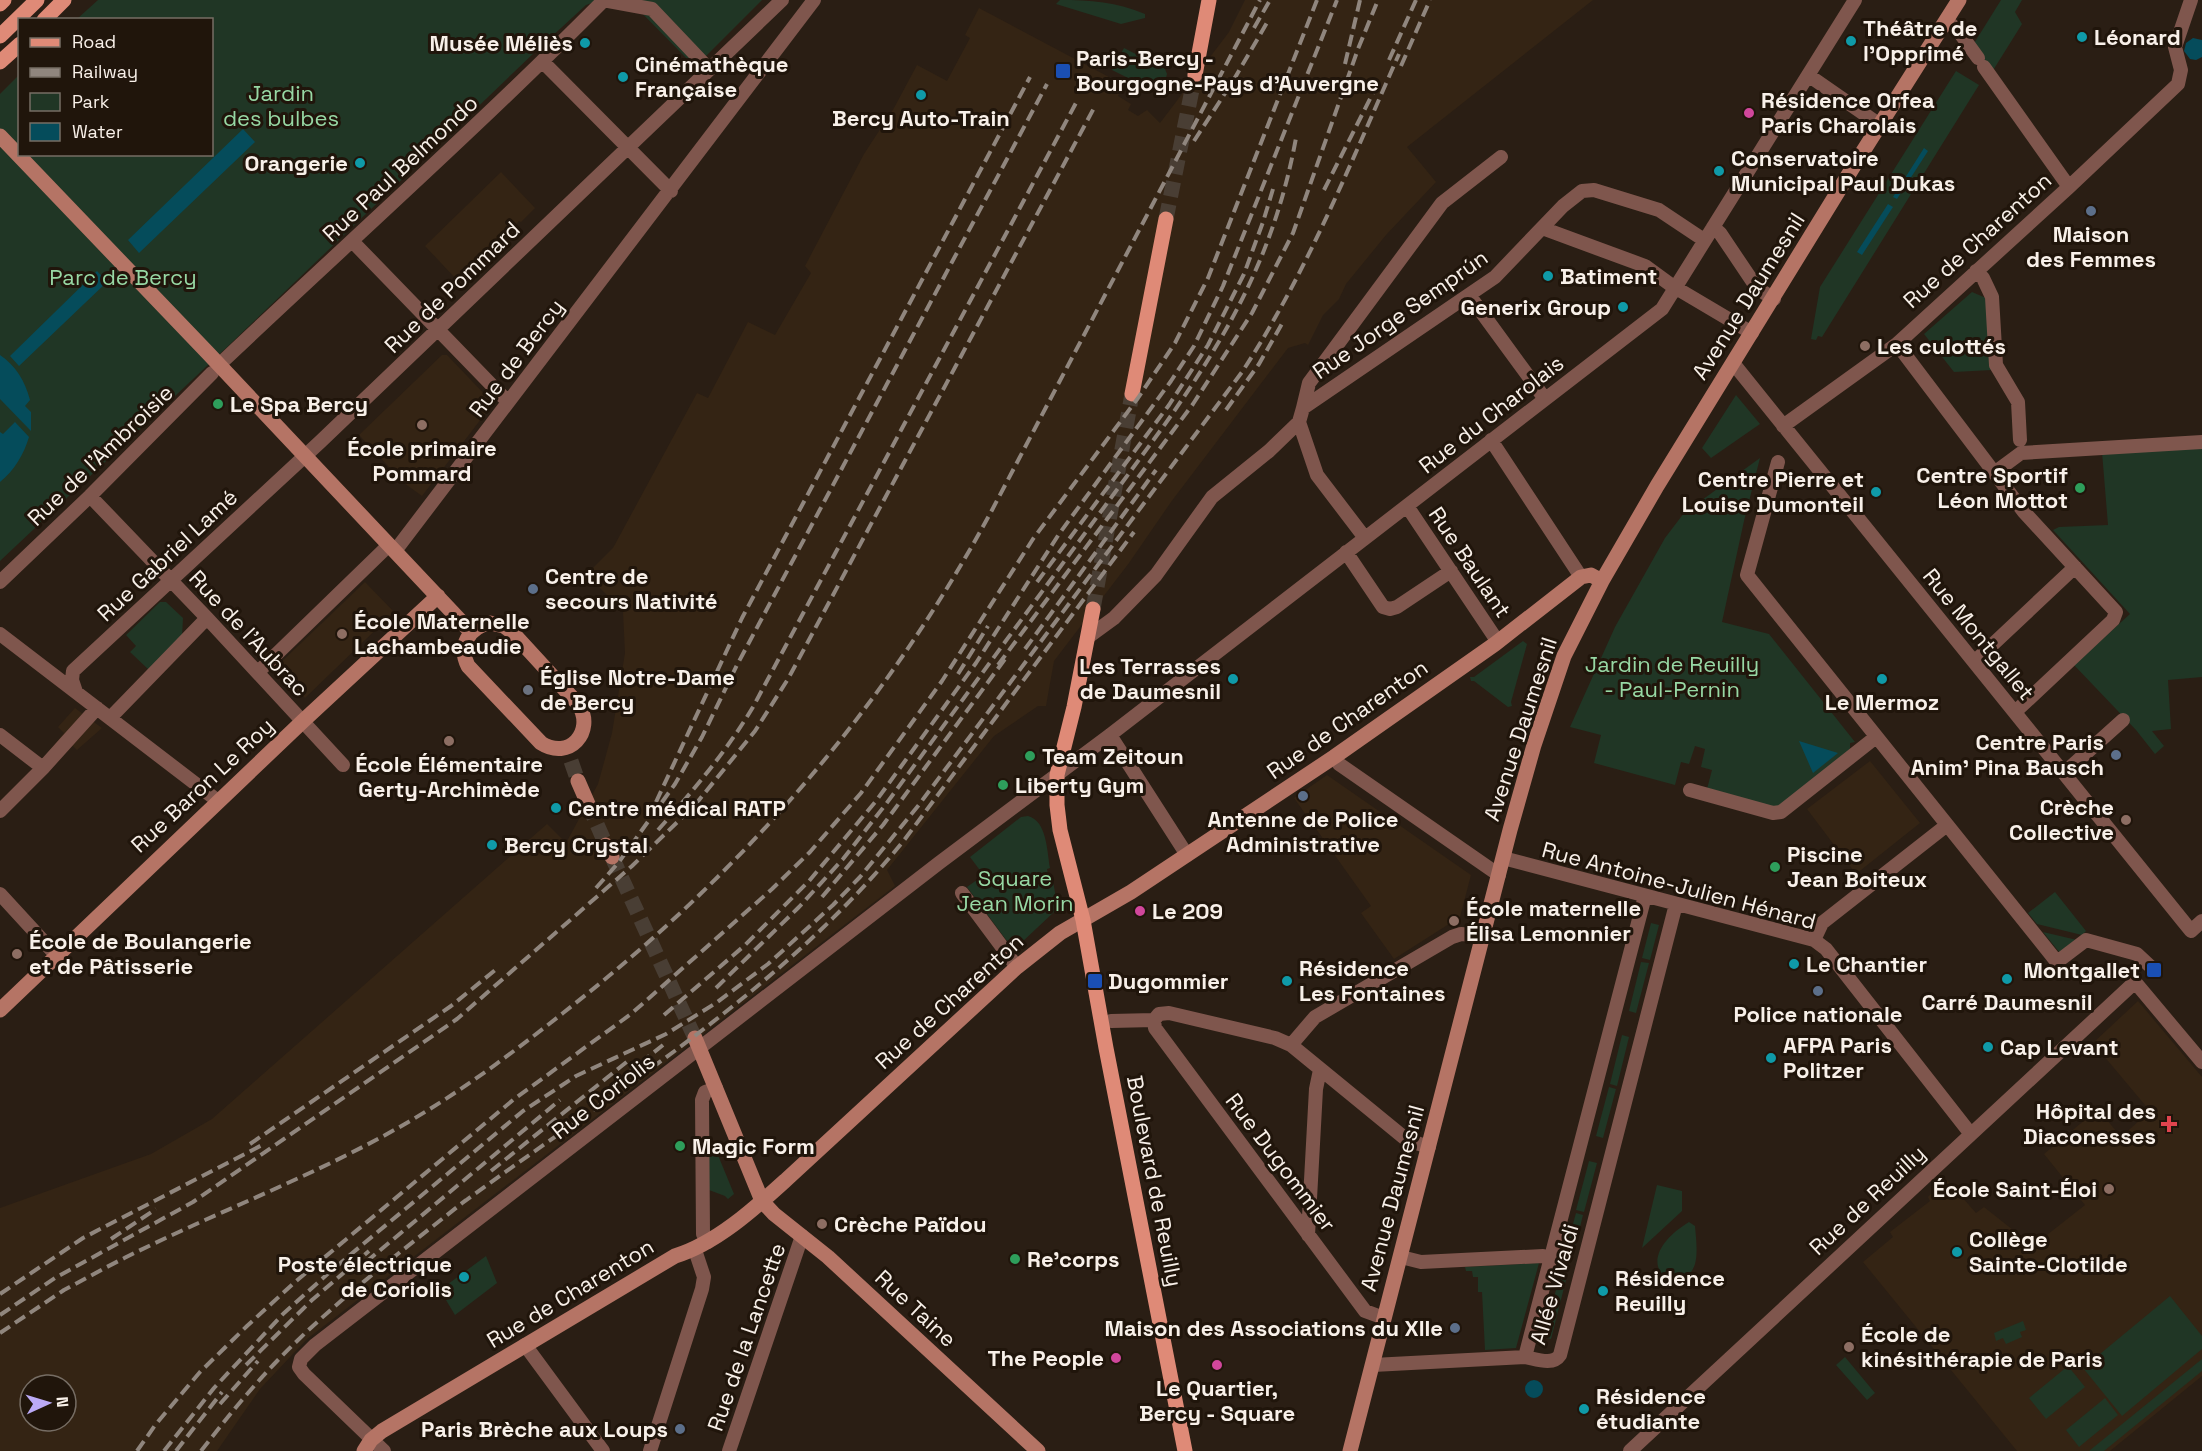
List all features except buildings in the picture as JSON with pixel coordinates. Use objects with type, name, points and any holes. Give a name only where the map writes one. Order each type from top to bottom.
[{"type":"main road","points":[[0,4],[4,0]]},
{"type":"main road","points":[[18,18],[37,0]]},
{"type":"main road","points":[[46,18],[64,0]]},
{"type":"main road","points":[[1195,75],[1209,0]]},
{"type":"main road","name":"Avenue Daumesnil","points":[[1350,1451],[1503,858],[1534,745],[1564,656],[1602,581],[1657,486],[1959,0]]},
{"type":"main road","points":[[0,36],[18,18]]},
{"type":"main road","points":[[0,62],[18,46]]},
{"type":"main road","points":[[0,136],[18,155]]},
{"type":"main road","points":[[19,156],[471,632]]},
{"type":"main road","points":[[1132,394],[1166,219]]},
{"type":"main road","points":[[1581,577],[1591,575],[1602,581]]},
{"type":"main road","name":"Rue de Charenton","points":[[367,1446],[382,1431],[525,1345],[675,1256],[701,1246],[762,1202],[1017,967],[1056,936],[1131,892],[1334,757],[1497,642],[1581,577]]},
{"type":"main road","name":"Rue Baron Le Roy","points":[[0,1009],[438,596]]},
{"type":"main road","name":"Boulevard de Reuilly","points":[[1094,609],[1057,775],[1060,830],[1083,920],[1185,1451]]},
{"type":"main road","points":[[490,623],[504,626],[579,705],[585,727],[568,754],[541,743],[468,666],[464,650],[471,632],[490,623]]},
{"type":"main road","points":[[578,781],[588,804]]},
{"type":"main road","points":[[698,1043],[762,1202]]},
{"type":"main road","name":"Rue Taine","points":[[762,1202],[828,1257],[1032,1449]]},
{"type":"street","points":[[603,0],[652,9],[709,69]]},
{"type":"street","name":"Rue Paul Belmondo","points":[[222,362],[543,62],[603,0]]},
{"type":"street","points":[[626,147],[782,0]]},
{"type":"street","name":"Rue de Bercy","points":[[258,672],[392,548],[671,191],[814,0]]},
{"type":"street","name":"Rue du Charolais","points":[[939,863],[1110,735],[1662,309],[1855,0]]},
{"type":"street","name":"Rue de Charenton","points":[[1783,426],[1897,344],[2178,84],[2181,70],[2175,47],[2190,0]]},
{"type":"street","points":[[1946,21],[1957,29],[2069,187]]},
{"type":"street","points":[[543,62],[671,191]]},
{"type":"street","points":[[1808,75],[1880,125]]},
{"type":"street","name":"Rue de Pommard","points":[[305,456],[626,147]]},
{"type":"street","points":[[1303,408],[1309,383],[1442,203],[1501,158]]},
{"type":"street","name":"Rue Jorge Semprún","points":[[1299,422],[1303,408],[1495,277],[1563,206],[1582,191],[1594,190],[1659,210],[1704,240]]},
{"type":"street","points":[[1713,227],[1720,233],[1757,288],[1774,299]]},
{"type":"street","points":[[1542,228],[1645,266],[1676,288],[1752,333]]},
{"type":"street","points":[[353,242],[508,402]]},
{"type":"street","points":[[1976,271],[1985,281],[1992,297],[1996,365],[2018,402],[2020,440]]},
{"type":"street","points":[[1470,296],[1545,399]]},
{"type":"street","points":[[1897,344],[2024,512],[2114,609],[2115,618],[2015,712]]},
{"type":"street","name":"Rue Montgallet","points":[[1733,363],[2064,773],[2197,926]]},
{"type":"street","name":"Rue de l'Ambroisie","points":[[0,582],[11,562],[90,496],[212,373]]},
{"type":"street","points":[[1088,637],[1114,618],[1156,575],[1212,497],[1269,451],[1299,422],[1317,475],[1365,538]]},
{"type":"street","points":[[1491,440],[1581,577]]},
{"type":"street","points":[[1994,473],[2021,453],[2202,442]]},
{"type":"street","name":"Rue Gabriel Lamé","points":[[76,692],[72,680],[73,671],[305,456]]},
{"type":"street","points":[[1778,462],[1747,574],[2057,962],[2086,939],[2137,954],[2152,968]]},
{"type":"street","name":"Rue de l'Aubrac","points":[[90,496],[343,765]]},
{"type":"street","name":"Rue Baulant","points":[[1407,506],[1497,642]]},
{"type":"street","points":[[1346,552],[1383,607],[1388,609],[1396,607],[1451,571]]},
{"type":"street","points":[[1974,662],[2075,567]]},
{"type":"street","points":[[110,718],[207,618]]},
{"type":"street","points":[[0,634],[218,801]]},
{"type":"street","points":[[0,811],[43,768],[97,708]]},
{"type":"street","points":[[2064,773],[2123,720]]},
{"type":"street","points":[[0,735],[43,768]]},
{"type":"street","points":[[1110,735],[1186,855]]},
{"type":"street","points":[[1690,790],[1773,813],[1781,812],[1876,737]]},
{"type":"street","points":[[1334,757],[1339,764],[1499,875]]},
{"type":"street","points":[[1814,940],[1822,923],[1947,825]]},
{"type":"street","name":"Rue Antoine-Julien Hénard","points":[[1503,858],[1814,940],[1826,950],[1970,1133]]},
{"type":"street","name":"Rue Coriolis","points":[[367,1446],[299,1367],[301,1359],[315,1345],[698,1043],[939,863]]},
{"type":"street","points":[[962,893],[1017,967]]},
{"type":"street","points":[[0,894],[57,956]]},
{"type":"street","name":"Allée Vivaldi","points":[[1645,896],[1525,1358],[1551,1361],[1557,1359],[1560,1354],[1676,904]]},
{"type":"street","points":[[1291,1045],[1315,1017],[1452,937],[1461,934],[1483,936]]},
{"type":"street","name":"Rue de Reuilly","points":[[1630,1451],[2135,982],[2202,1062]]},
{"type":"street","points":[[1111,1021],[1156,1019],[1160,1014],[1169,1013],[1275,1038],[1291,1045],[1407,1140],[1429,1147]]},
{"type":"street","name":"Rue Dugommier","points":[[1156,1019],[1155,1028],[1365,1311],[1384,1318]]},
{"type":"street","points":[[1308,1234],[1316,1089],[1320,1070]]},
{"type":"street","points":[[650,1451],[702,1289],[704,1277],[701,1246],[703,1234],[702,1100],[705,1092],[716,1088]]},
{"type":"street","name":"Rue de la Lancette","points":[[729,1451],[802,1236]]},
{"type":"street","points":[[1401,1257],[1421,1262],[1542,1256],[1550,1258]]},
{"type":"street","points":[[525,1345],[603,1451]]},
{"type":"street","points":[[1373,1365],[1525,1358]]},
{"type":"street","points":[[367,1446],[384,1451]]},
{"type":"shaded area","points":[[1245,0],[1593,0],[1407,147],[1436,182],[1386,235],[1346,284],[1339,299],[1323,315],[1308,345],[1305,343],[1288,348],[1054,661],[1046,706],[1038,706],[994,736],[887,870],[895,886],[307,1339],[260,1389],[217,1451],[0,1451],[0,1208],[151,1154],[212,1119],[547,824],[566,843],[598,784],[612,733],[625,653],[623,611],[590,578],[593,568],[613,548],[697,393],[708,398],[748,322],[775,335],[811,273],[805,266],[864,154],[894,108],[917,65],[947,81],[970,38],[965,35],[979,8],[1124,85],[1118,96],[1131,104],[1128,110],[1138,116],[1147,110],[1160,123],[1229,32]]},
{"type":"shaded area","points":[[501,172],[535,208],[457,280],[425,246]]},
{"type":"shaded area","name":"École primaire Pommard","points":[[442,355],[447,355],[491,401],[491,406],[422,496],[404,483],[359,435]]},
{"type":"shaded area","name":"École Maternelle Lachambeaudie","points":[[365,582],[394,612],[305,698],[276,667]]},
{"type":"shaded area","points":[[75,708],[102,728],[77,750],[73,746],[50,768],[41,761],[64,733],[58,727]]},
{"type":"shaded area","points":[[1870,761],[1920,823],[1856,874],[1807,809]]},
{"type":"shaded area","points":[[1327,775],[1471,875],[1460,917],[1394,959],[1361,913],[1371,906],[1294,798]]},
{"type":"shaded area","points":[[2138,1001],[2202,1077],[2202,1376],[2110,1451],[2017,1451],[1863,1262],[1893,1237],[1890,1232],[1930,1201],[1928,1197],[1946,1179],[1976,1213],[1984,1207],[2013,1230],[2028,1250],[2085,1205],[2044,1154],[2098,1109],[2121,1137],[2150,1111],[2093,1043]]},
{"type":"green space","name":"Parc de Bercy","points":[[98,0],[600,0],[586,5],[536,51],[0,561],[0,94],[18,76],[18,156],[213,156],[213,18],[78,18]]},
{"type":"green space","points":[[629,0],[762,0],[695,67]]},
{"type":"green space","points":[[1060,0],[1114,4],[1145,14],[1145,18],[1121,24],[1056,4]]},
{"type":"green space","points":[[2001,0],[2022,0],[2015,12],[2022,24],[1992,72],[1973,45]]},
{"type":"green space","points":[[1124,48],[1165,69],[1167,74],[1162,95],[1112,70]]},
{"type":"green space","points":[[1956,71],[1979,85],[1822,337],[1818,336],[1816,340],[1811,339],[1820,287]]},
{"type":"green space","points":[[1972,292],[1986,298],[1992,370],[1954,372],[1924,334]]},
{"type":"green space","points":[[1736,395],[1760,424],[1711,458],[1702,448]]},
{"type":"green space","points":[[2202,446],[2202,677],[2168,680],[2171,729],[2152,731],[2164,746],[2155,754],[2136,730],[2074,665],[2130,614],[2053,530],[2059,527],[2108,525],[2102,452]]},
{"type":"green space","name":"Jardin de Reuilly - Paul-Pernin","points":[[1760,458],[1722,622],[1769,634],[1855,742],[1850,743],[1850,749],[1777,809],[1707,789],[1712,770],[1701,767],[1705,749],[1695,746],[1689,764],[1681,762],[1675,785],[1594,763],[1601,735],[1570,727],[1615,627],[1665,538],[1684,513]]},
{"type":"green space","points":[[160,602],[166,602],[183,618],[182,637],[149,670],[130,652],[136,646],[126,635]]},
{"type":"green space","points":[[1523,641],[1527,644],[1511,702],[1512,706],[1508,707],[1471,681],[1470,677],[1474,677]]},
{"type":"green space","name":"Square Jean Morin","points":[[1028,816],[1034,819],[1043,830],[1050,868],[1047,869],[1048,875],[1052,875],[1057,904],[1054,912],[1021,943],[1007,941],[967,887],[981,877],[982,873],[970,857],[1021,817]]},
{"type":"green space","points":[[2055,892],[2086,931],[2082,935],[2037,924],[2028,913]]},
{"type":"green space","points":[[1651,923],[1659,925],[1650,960],[1642,958]]},
{"type":"green space","points":[[2043,932],[2077,940],[2060,953]]},
{"type":"green space","points":[[1641,962],[1649,963],[1636,1013],[1629,1011]]},
{"type":"green space","points":[[1622,1035],[1629,1037],[1617,1086],[1610,1084]]},
{"type":"green space","points":[[1609,1087],[1616,1089],[1603,1138],[1596,1136]]},
{"type":"green space","points":[[713,1143],[734,1194],[728,1199],[709,1190],[708,1145]]},
{"type":"green space","points":[[1589,1161],[1597,1163],[1584,1212],[1576,1210]]},
{"type":"green space","points":[[1657,1185],[1682,1191],[1682,1211],[1642,1248]]},
{"type":"green space","points":[[1576,1213],[1583,1215],[1574,1251],[1566,1249]]},
{"type":"green space","points":[[1689,1222],[1695,1226],[1697,1250],[1695,1264],[1688,1275],[1679,1280],[1669,1279],[1662,1274],[1658,1264],[1659,1252],[1669,1238]]},
{"type":"green space","points":[[486,1256],[497,1283],[455,1315],[440,1290]]},
{"type":"green space","points":[[1539,1263],[1516,1348],[1485,1350],[1482,1292],[1478,1292],[1478,1277],[1473,1277],[1472,1271],[1466,1271],[1465,1267]]},
{"type":"green space","points":[[1560,1274],[1567,1276],[1551,1339],[1544,1337]]},
{"type":"green space","points":[[2170,1296],[2202,1336],[2202,1349],[2122,1416],[2083,1368]]},
{"type":"green space","points":[[2023,1321],[2026,1330],[2020,1332],[2022,1337],[2006,1344],[2003,1338],[1996,1341],[1994,1333]]},
{"type":"green space","points":[[1845,1357],[1875,1393],[1867,1400],[1836,1365]]},
{"type":"green space","points":[[2202,1359],[2202,1371],[2104,1451],[2089,1451]]},
{"type":"green space","points":[[2068,1366],[2085,1387],[2046,1419],[2029,1398]]},
{"type":"green space","points":[[2105,1398],[2118,1415],[2079,1447],[2066,1430]]},
{"type":"water","points":[[2193,38],[2202,40],[2202,57],[2196,60],[2190,59],[2184,51],[2186,43]]},
{"type":"water","points":[[243,129],[255,142],[139,253],[128,240]]},
{"type":"water","points":[[1924,148],[1928,151],[1897,199],[1893,197]]},
{"type":"water","points":[[1888,204],[1893,207],[1862,255],[1857,252]]},
{"type":"water","points":[[97,271],[107,282],[19,366],[10,356]]},
{"type":"water","points":[[0,355],[15,369],[25,386],[30,400],[25,406],[31,412],[31,431],[0,399]]},
{"type":"water","points":[[15,422],[29,437],[18,462],[0,482],[0,432],[3,434]]},
{"type":"water","points":[[1799,741],[1838,753],[1813,773]]},
{"type":"water","points":[[1534,1380],[1540,1383],[1543,1389],[1540,1395],[1534,1398],[1528,1395],[1525,1389],[1528,1383]]},
{"type":"tunnel","points":[[1166,219],[1195,75]]},
{"type":"tunnel","points":[[1093,609],[1132,394]]},
{"type":"tunnel","points":[[571,761],[578,781]]},
{"type":"tunnel","points":[[588,804],[606,845]]},
{"type":"tunnel","points":[[612,857],[695,1038]]},
{"type":"railway","points":[[0,1333],[64,1290],[105,1268],[324,1166],[396,1129],[440,1103],[523,1044],[628,960],[690,904],[748,846],[803,785],[855,721],[904,655],[949,585],[991,512],[1260,0]]},
{"type":"railway","points":[[1254,28],[1270,0]]},
{"type":"railway","points":[[137,1451],[156,1424],[200,1372],[295,1282],[513,1100],[631,1014],[772,889],[810,852],[861,793],[942,681],[1033,539],[1138,398],[1175,343],[1208,278],[1317,0]]},
{"type":"railway","points":[[664,1015],[744,946],[809,881],[876,801],[976,663],[1059,534],[1171,381],[1194,346],[1223,286],[1337,0]]},
{"type":"railway","points":[[1345,64],[1360,0]]},
{"type":"railway","points":[[998,665],[1193,404],[1252,313],[1293,233],[1358,49],[1378,0]]},
{"type":"railway","points":[[1389,60],[1416,0]]},
{"type":"railway","points":[[1401,66],[1430,0]]},
{"type":"railway","points":[[1194,141],[1268,21]]},
{"type":"railway","points":[[164,1451],[214,1388],[283,1314],[332,1270],[523,1111],[576,1076],[666,1034],[716,1003],[768,964],[860,877],[918,806],[1242,372],[1308,256],[1399,54]]},
{"type":"railway","points":[[656,802],[742,618],[1030,77]]},
{"type":"railway","points":[[596,888],[619,862],[675,784],[702,737],[737,665],[1047,84]]},
{"type":"railway","points":[[1324,190],[1373,93]]},
{"type":"railway","points":[[658,830],[732,740],[753,707],[1077,101]]},
{"type":"railway","points":[[0,1315],[55,1278],[193,1202],[457,1019],[632,866],[695,805],[755,731],[788,679],[1094,108]]},
{"type":"railway","points":[[716,988],[799,907],[843,859],[886,804],[1187,393],[1229,325],[1262,255],[1276,218],[1296,138]]},
{"type":"railway","points":[[1037,582],[1169,405],[1208,345],[1244,274],[1273,189]]},
{"type":"railway","points":[[1226,410],[1259,364],[1283,322]]},
{"type":"railway","points":[[1025,649],[1156,470]]},
{"type":"railway","points":[[461,1204],[637,1078],[752,991],[857,893],[905,839],[1134,532]]},
{"type":"railway","points":[[958,674],[988,626]]},
{"type":"railway","points":[[822,897],[883,825],[1005,659]]},
{"type":"railway","points":[[250,1144],[451,1006],[499,967]]},
{"type":"railway","points":[[612,1086],[663,1045]]},
{"type":"railway","points":[[491,1171],[629,1060]]},
{"type":"railway","points":[[366,1262],[560,1100]]},
{"type":"railway","points":[[0,1294],[83,1238],[264,1144]]},
{"type":"railway","points":[[201,1451],[258,1382],[322,1317],[466,1200]]},
{"type":"railway","points":[[111,1239],[156,1209]]},
{"type":"railway","points":[[246,1365],[312,1300],[369,1251]]},
{"type":"railway","points":[[220,1404],[258,1361]]},
{"type":"railway","points":[[176,1451],[222,1392]]},
{"type":"place","name":"Léonard","points":[[2082,37]]},
{"type":"place","name":"Théâtre de l'Opprimé","points":[[1851,41]]},
{"type":"place","name":"Musée Méliès","points":[[585,43]]},
{"type":"place","name":"Paris-Bercy - Bourgogne-Pays d'Auvergne","points":[[1063,71]]},
{"type":"place","name":"Cinémathèque Française","points":[[623,77]]},
{"type":"place","name":"Bercy Auto-Train","points":[[921,95]]},
{"type":"place","name":"Résidence Orfea Paris Charolais","points":[[1749,113]]},
{"type":"place","name":"Orangerie","points":[[360,163]]},
{"type":"place","name":"Conservatoire Municipal Paul Dukas","points":[[1719,171]]},
{"type":"place","name":"Maison des Femmes","points":[[2091,211]]},
{"type":"place","name":"Batiment","points":[[1548,276]]},
{"type":"place","name":"Generix Group","points":[[1623,307]]},
{"type":"place","name":"Les culottés","points":[[1865,346]]},
{"type":"place","name":"Le Spa Bercy","points":[[218,404]]},
{"type":"place","name":"École primaire Pommard","points":[[422,425]]},
{"type":"place","name":"Centre Sportif Léon Mottot","points":[[2080,488]]},
{"type":"place","name":"Centre Pierre et Louise Dumonteil","points":[[1876,492]]},
{"type":"place","name":"Centre de secours Nativité","points":[[533,589]]},
{"type":"place","name":"École Maternelle Lachambeaudie","points":[[342,634]]},
{"type":"place","name":"Les Terrasses de Daumesnil","points":[[1233,679]]},
{"type":"place","name":"Le Mermoz","points":[[1882,679]]},
{"type":"place","name":"Église Notre-Dame de Bercy","points":[[528,690]]},
{"type":"place","name":"École Élémentaire Gerty-Archimède","points":[[449,741]]},
{"type":"place","name":"Centre Paris Anim’ Pina Bausch","points":[[2116,755]]},
{"type":"place","name":"Team Zeitoun","points":[[1030,756]]},
{"type":"place","name":"Liberty Gym","points":[[1003,785]]},
{"type":"place","name":"Antenne de Police Administrative","points":[[1303,796]]},
{"type":"place","name":"Centre médical RATP","points":[[556,808]]},
{"type":"place","name":"Crèche Collective","points":[[2126,820]]},
{"type":"place","name":"Bercy Crystal","points":[[492,845]]},
{"type":"place","name":"Piscine Jean Boiteux","points":[[1775,867]]},
{"type":"place","name":"Le 209","points":[[1140,911]]},
{"type":"place","name":"École maternelle Élisa Lemonnier","points":[[1454,921]]},
{"type":"place","name":"École de Boulangerie et de Pâtisserie","points":[[17,954]]},
{"type":"place","name":"Le Chantier","points":[[1794,964]]},
{"type":"place","name":"Montgallet","points":[[2154,970]]},
{"type":"place","name":"Carré Daumesnil","points":[[2007,979]]},
{"type":"place","name":"Dugommier","points":[[1095,981]]},
{"type":"place","name":"Résidence Les Fontaines","points":[[1287,981]]},
{"type":"place","name":"Police nationale","points":[[1818,991]]},
{"type":"place","name":"Cap Levant","points":[[1988,1047]]},
{"type":"place","name":"AFPA Paris Politzer","points":[[1771,1058]]},
{"type":"place","name":"Hôpital des Diaconesses","points":[[2169,1124]]},
{"type":"place","name":"Magic Form","points":[[680,1146]]},
{"type":"place","name":"École Saint-Éloi","points":[[2109,1189]]},
{"type":"place","name":"Crèche Païdou","points":[[822,1224]]},
{"type":"place","name":"Collège Sainte-Clotilde","points":[[1957,1252]]},
{"type":"place","name":"Re'corps","points":[[1015,1259]]},
{"type":"place","name":"Poste électrique de Coriolis","points":[[464,1277]]},
{"type":"place","name":"Résidence Reuilly","points":[[1603,1291]]},
{"type":"place","name":"Maison des Associations du XIIe","points":[[1455,1328]]},
{"type":"place","name":"École de kinésithérapie de Paris","points":[[1849,1347]]},
{"type":"place","name":"The People","points":[[1116,1358]]},
{"type":"place","name":"Le Quartier, Bercy - Square","points":[[1217,1365]]},
{"type":"place","name":"Résidence étudiante","points":[[1584,1409]]},
{"type":"place","name":"Paris Brèche aux Loups","points":[[680,1429]]},
{"type":"park label","name":"Jardin des bulbes","points":[[281,106]]}]
